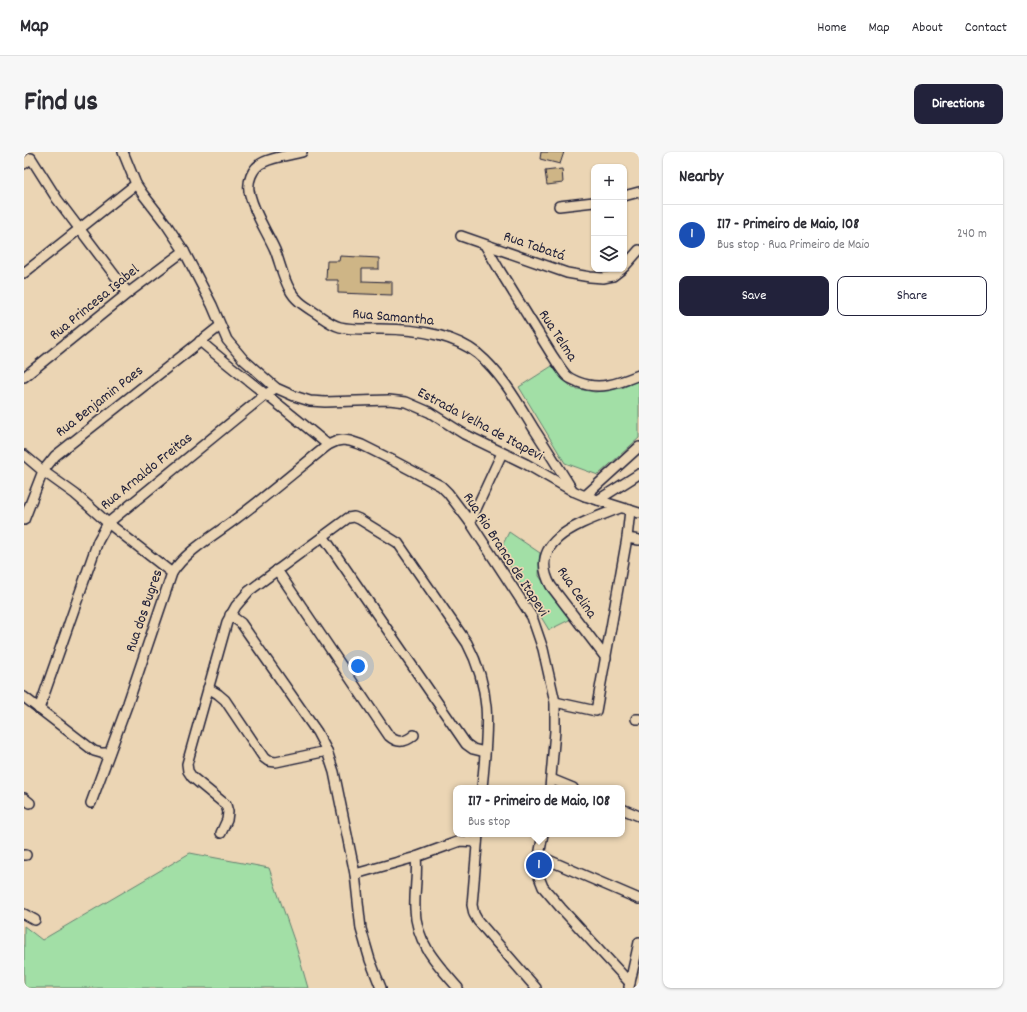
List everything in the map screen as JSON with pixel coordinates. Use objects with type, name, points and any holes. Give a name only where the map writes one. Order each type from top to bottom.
[{"type":"street","name":"Estrada Velha de Itapevi","points":[[123,152],[136,184],[184,251],[212,305],[227,340],[256,371],[276,388],[310,401],[331,402],[389,400],[406,402],[429,412],[464,434],[526,464],[573,491],[620,508],[634,511]]},
{"type":"street","name":"Rua Samantha","points":[[302,152],[264,162],[258,166],[252,175],[249,187],[249,194],[275,252],[290,291],[306,307],[338,327],[348,329],[381,329],[419,332],[446,338],[478,354],[502,381],[573,491]]},
{"type":"street","points":[[27,161],[81,229],[128,293]]},
{"type":"street","points":[[24,273],[136,184]]},
{"type":"street","points":[[627,195],[639,192]]},
{"type":"street","points":[[559,206],[591,202]]},
{"type":"street","name":"Rua Tabatá","points":[[461,236],[567,273],[603,278],[613,276],[618,272]]},
{"type":"street","name":"Rua Telma","points":[[485,245],[552,355],[568,377],[583,384],[604,387],[614,385],[639,375]]},
{"type":"street","name":"Rua Tabatá","points":[[627,264],[639,250]]},
{"type":"street","name":"Rua Princesa Isabel","points":[[24,378],[128,293],[184,251]]},
{"type":"street","name":"Rua Benjamin Paes","points":[[24,520],[43,471],[55,456],[220,326]]},
{"type":"street","points":[[200,341],[231,368],[285,408],[328,445]]},
{"type":"street","name":"Rua Arnaldo Freitas","points":[[39,709],[98,541],[108,522],[266,394],[276,388]]},
{"type":"street","name":"Rua Rio Branco de Itapevi","points":[[328,445],[337,441],[350,441],[390,459],[432,481],[441,486],[448,493],[470,522],[532,618],[543,648],[555,702],[556,731],[551,784]]},
{"type":"street","name":"Rua dos Bugres","points":[[91,803],[128,703],[172,573],[176,566],[194,550],[238,518],[328,445]]},
{"type":"street","points":[[585,496],[639,447]]},
{"type":"street","points":[[470,522],[502,453]]},
{"type":"street","points":[[24,455],[75,494],[172,573]]},
{"type":"street","points":[[598,500],[639,474]]},
{"type":"street","name":"Rua Celina","points":[[606,658],[551,586],[544,569],[545,559],[549,550],[560,535],[570,529],[620,508]]},
{"type":"street","points":[[555,702],[596,711],[627,538],[634,511]]},
{"type":"street","points":[[221,833],[227,820],[228,812],[226,804],[192,777],[187,768],[224,629],[230,615],[249,591],[345,519],[354,517],[398,543],[467,643],[477,663],[483,684],[487,708],[482,785]]},
{"type":"street","points":[[323,536],[466,744],[473,749],[485,752]]},
{"type":"street","points":[[627,538],[639,540]]},
{"type":"street","points":[[277,570],[389,736],[397,741],[404,742],[414,736]]},
{"type":"street","points":[[230,615],[241,622],[317,732],[327,751],[334,772],[355,874],[361,929],[370,960],[381,988]]},
{"type":"street","points":[[208,688],[224,700],[264,758],[268,761],[276,762],[327,751]]},
{"type":"street","points":[[24,697],[94,751],[109,753]]},
{"type":"street","points":[[625,810],[639,816]]},
{"type":"street","points":[[542,837],[539,856],[539,877],[543,887],[630,986]]},
{"type":"street","points":[[355,874],[416,857],[460,841],[477,838],[472,899],[474,914],[478,921],[536,988]]},
{"type":"street","points":[[539,856],[639,899]]},
{"type":"street","points":[[416,857],[415,910],[418,928],[428,953],[458,988]]},
{"type":"street","points":[[24,914],[35,920]]},
{"type":"street","points":[[630,986],[639,942]]},
{"type":"green space","points":[[552,366],[572,388],[595,392],[622,388],[639,380],[639,438],[598,475],[565,463],[519,387]]},
{"type":"green space","points":[[509,532],[540,553],[539,576],[571,619],[549,630],[500,550]]},
{"type":"green space","points":[[190,853],[269,868],[295,943],[308,988],[24,988],[24,926],[42,940]]},
{"type":"building","points":[[541,152],[564,152],[560,164],[540,159]]},
{"type":"building","points":[[562,169],[563,183],[547,185],[545,171]]},
{"type":"building","points":[[340,256],[379,258],[379,269],[362,269],[362,281],[392,282],[392,295],[338,293],[338,280],[326,280],[327,261],[339,261]]},
{"type":"place","name":"I17 - Primeiro de Maio, 108","points":[[539,865]]}]
